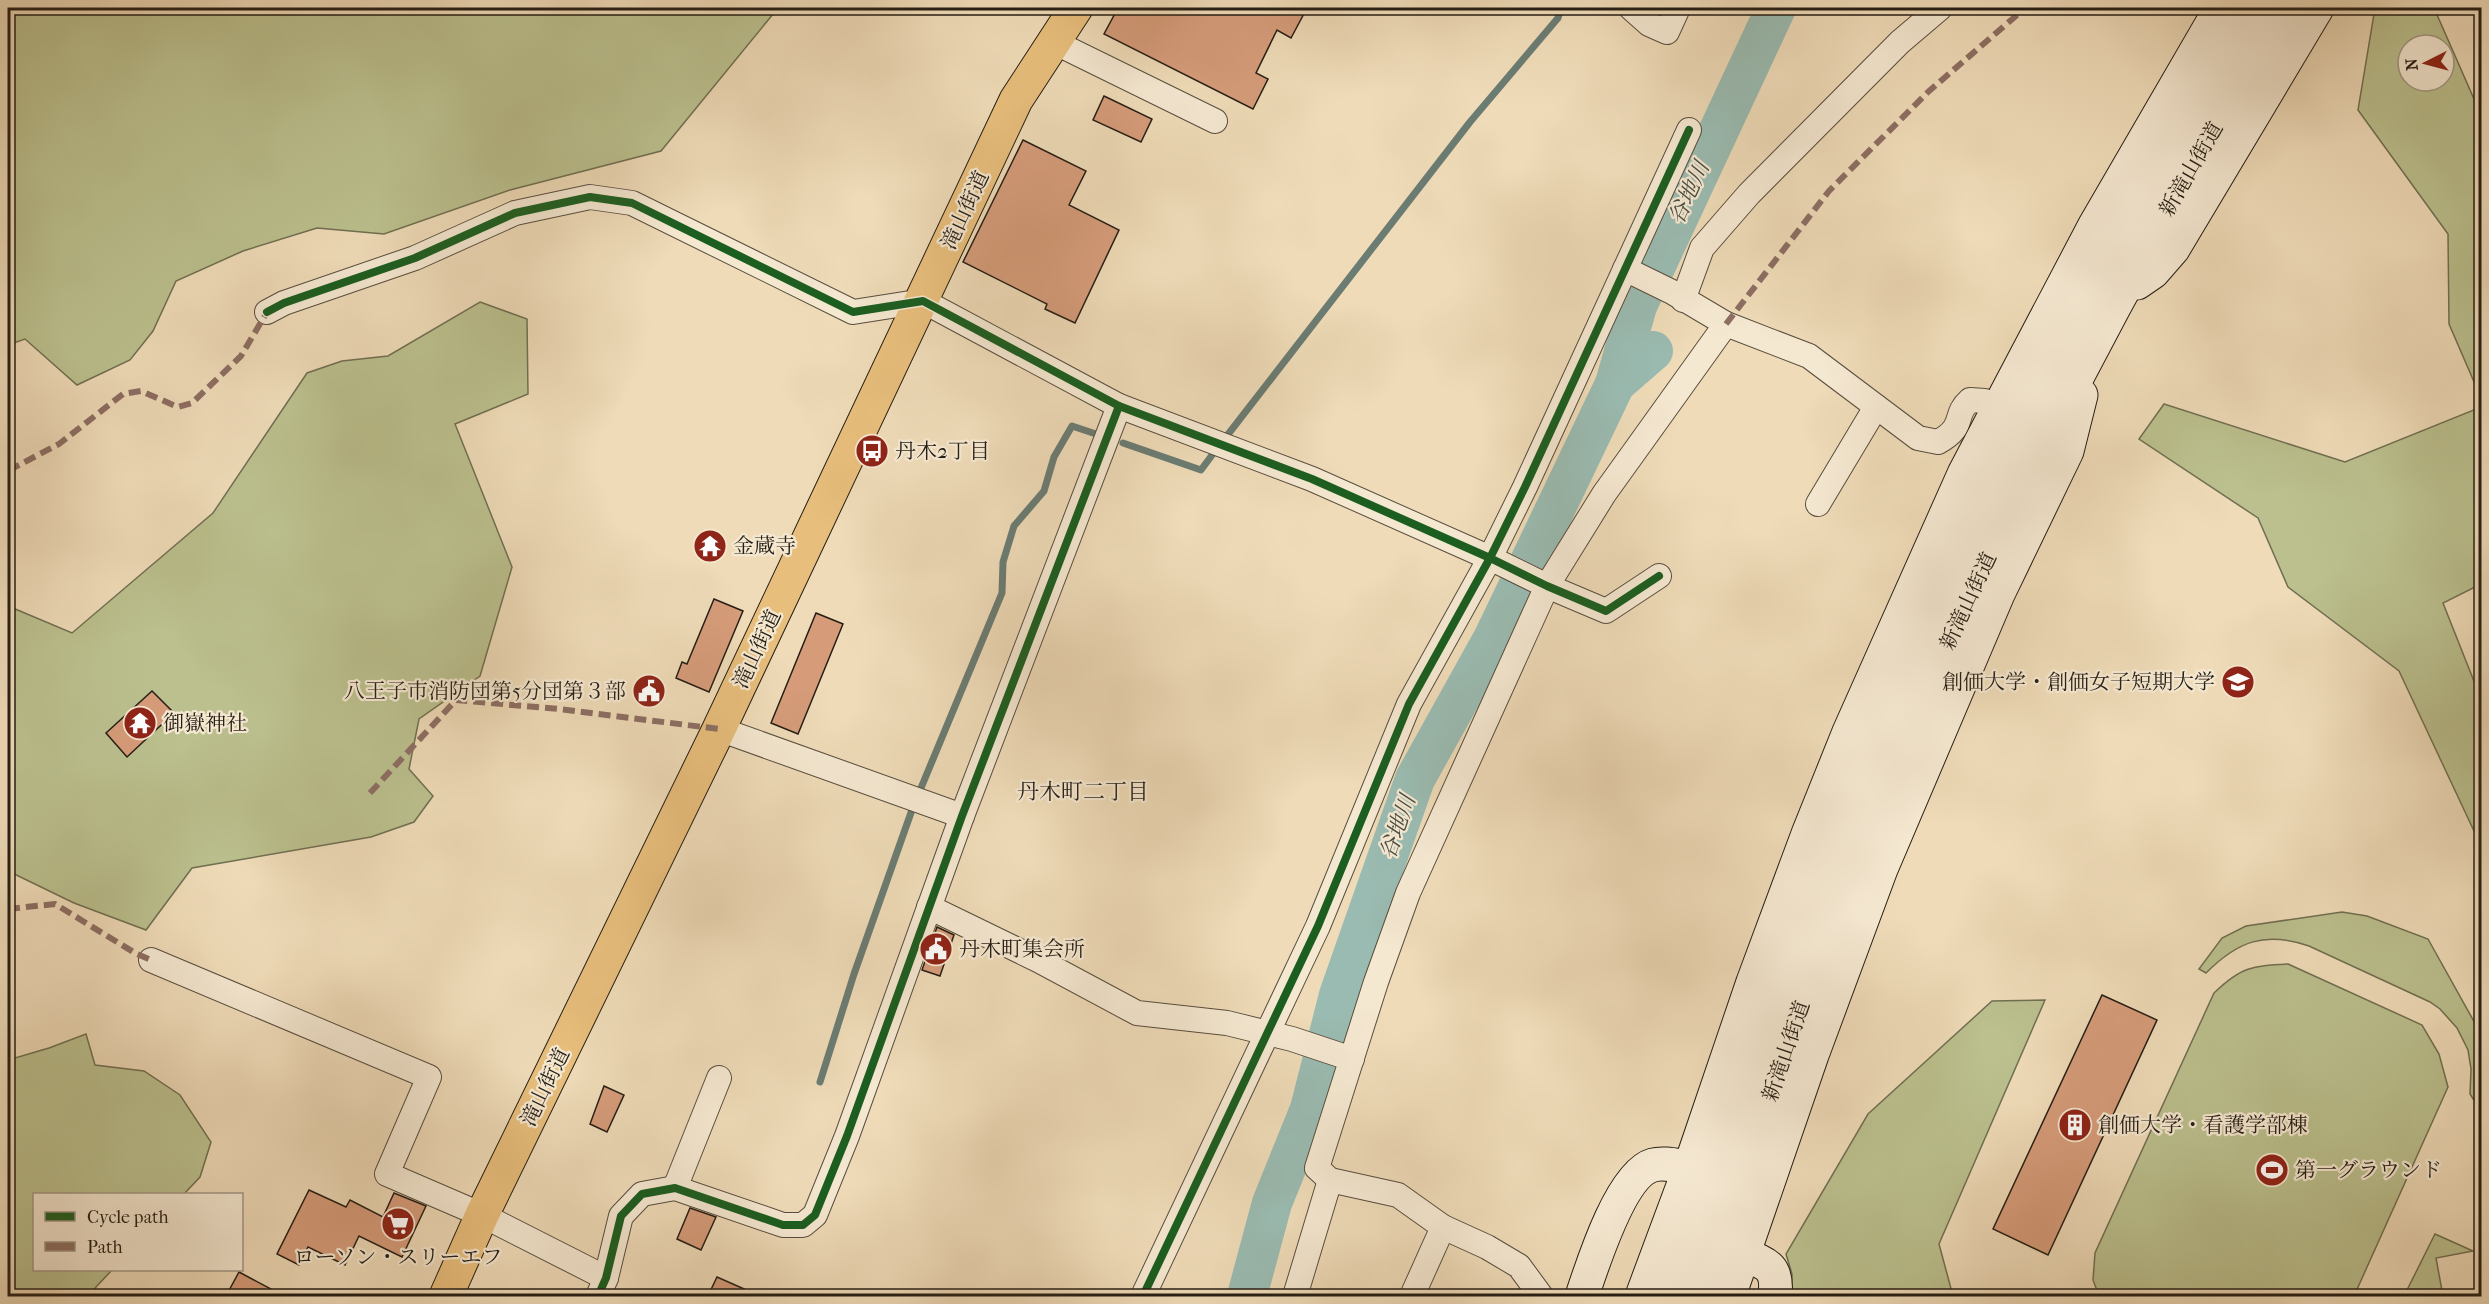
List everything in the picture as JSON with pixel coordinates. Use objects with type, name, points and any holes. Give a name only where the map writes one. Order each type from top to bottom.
[{"type":"highway","name":"滝山街道","points":[[446,1296],[482,1215],[719,729],[1016,100],[1076,8]]},
{"type":"main road","points":[[1642,1296],[1808,834],[1854,721],[1964,474],[2148,128],[2221,8]]},
{"type":"main road","name":"新滝山街道","points":[[1670,1296],[1713,1180],[1797,936],[1878,732],[1924,624],[2024,415],[2204,84],[2251,8]]},
{"type":"main road","name":"新滝山街道","points":[[1700,1296],[1725,1231],[1789,1040],[1859,853],[1952,635],[2055,416],[2237,88],[2287,8]]},
{"type":"main road","points":[[2120,296],[2154,272],[2174,249],[2317,8]]},
{"type":"main road","points":[[1729,1296],[1812,1055],[1881,869],[1998,594],[2067,451],[2092,350]]},
{"type":"main road","points":[[1582,1296],[1620,1198],[1631,1183],[1642,1172],[1654,1165],[1690,1167]]},
{"type":"main road","points":[[1744,1255],[1764,1263],[1773,1270],[1776,1279],[1775,1296]]},
{"type":"street","points":[[1631,8],[1649,24],[1667,32],[1678,8]]},
{"type":"street","points":[[1678,296],[1702,249],[1749,194],[1900,42],[1940,8]]},
{"type":"street","points":[[1054,42],[1215,121]]},
{"type":"street","points":[[1143,1296],[1318,926],[1409,704],[1494,560],[1556,421],[1628,271],[1689,130]]},
{"type":"street","points":[[267,312],[284,303],[415,258],[515,213],[590,196],[632,203],[853,312],[922,301],[1119,406],[1312,479],[1606,611],[1659,576]]},
{"type":"street","points":[[1628,271],[1726,324],[1809,356],[1918,438],[1938,442],[1952,434],[1959,424],[1962,407],[1970,400],[1985,401],[1998,410]]},
{"type":"street","points":[[1541,1296],[1520,1266],[1487,1247],[1443,1227],[1398,1195],[1329,1180],[1317,1168],[1345,1057],[1408,893],[1544,584],[1604,494],[1726,324]]},
{"type":"street","points":[[151,960],[429,1077],[387,1173],[482,1215],[602,1287],[621,1216],[642,1194],[675,1188],[783,1226],[803,1225],[815,1215],[847,1136],[962,816],[1119,406]]},
{"type":"street","points":[[1818,504],[1876,407]]},
{"type":"street","points":[[719,729],[962,816]]},
{"type":"street","points":[[929,907],[1038,960],[1137,1013],[1227,1023],[1292,1039],[1345,1057]]},
{"type":"street","points":[[675,1188],[720,1078]]},
{"type":"street","points":[[1295,1296],[1329,1180]]},
{"type":"street","points":[[1412,1296],[1443,1227]]},
{"type":"green space","points":[[8,8],[778,8],[661,151],[510,190],[384,234],[317,228],[243,251],[176,281],[153,331],[130,360],[77,385],[25,339],[8,345]]},
{"type":"green space","points":[[2375,8],[2434,8],[2445,33],[2396,33],[2396,93],[2456,93],[2456,58],[2481,115],[2481,398],[2449,324],[2448,234],[2358,110]]},
{"type":"green space","points":[[480,302],[527,319],[528,394],[455,424],[512,567],[480,676],[419,719],[409,769],[433,796],[414,822],[371,837],[192,868],[146,930],[74,903],[8,871],[8,606],[72,633],[213,513],[307,373],[342,361],[388,356]]},
{"type":"green space","points":[[2164,404],[2345,462],[2481,407],[2481,584],[2443,603],[2481,699],[2481,846],[2399,671],[2288,587],[2258,518],[2139,439]]},
{"type":"green space","points":[[2342,912],[2367,916],[2428,939],[2481,1034],[2481,1103],[2477,1105],[2470,1094],[2471,1069],[2468,1050],[2457,1028],[2440,1009],[2430,1002],[2309,946],[2279,939],[2241,946],[2206,973],[2199,969],[2222,938],[2246,926]]},
{"type":"green space","name":"第一グラウンド","points":[[2288,964],[2422,1025],[2439,1054],[2448,1087],[2354,1296],[2099,1296],[2093,1280],[2095,1253],[2214,993],[2232,978],[2247,970],[2255,967]]},
{"type":"green space","points":[[2045,1000],[1939,1244],[1953,1296],[1792,1296],[1792,1274],[1786,1254],[1868,1114],[1992,1001]]},
{"type":"green space","points":[[86,1034],[95,1065],[144,1071],[180,1095],[211,1142],[200,1177],[185,1193],[33,1193],[33,1271],[111,1271],[90,1296],[8,1296],[8,1060]]},
{"type":"green space","points":[[2435,1234],[2473,1251],[2436,1258],[2443,1296],[2404,1296]]},
{"type":"building","points":[[1118,8],[1307,8],[1291,38],[1277,30],[1256,73],[1268,79],[1253,109],[1104,34]]},
{"type":"building","points":[[1104,96],[1152,119],[1141,142],[1093,120]]},
{"type":"building","points":[[1023,140],[1086,171],[1069,205],[1119,230],[1075,323],[1045,309],[1047,304],[963,262]]},
{"type":"building","points":[[714,599],[743,611],[709,692],[676,678],[682,662],[687,664]]},
{"type":"building","points":[[816,613],[843,624],[798,734],[771,723]]},
{"type":"building","name":"御嶽神社","points":[[152,691],[174,713],[127,757],[106,733]]},
{"type":"building","name":"丹木町集会所","points":[[937,927],[954,935],[940,976],[922,970]]},
{"type":"building","name":"創価大学・看護学部棟","points":[[2102,995],[2157,1020],[2048,1255],[1993,1229]]},
{"type":"building","points":[[604,1086],[624,1095],[607,1132],[590,1124]]},
{"type":"building","points":[[309,1190],[346,1207],[350,1200],[383,1217],[394,1193],[426,1206],[402,1257],[359,1236],[345,1265],[308,1247],[299,1265],[277,1254]]},
{"type":"building","points":[[690,1208],[716,1217],[701,1250],[677,1239]]},
{"type":"building","points":[[239,1272],[284,1296],[226,1296]]},
{"type":"building","points":[[717,1277],[760,1296],[708,1296]]},
{"type":"waterway","points":[[1226,437],[1470,122],[1558,18],[1561,8]]},
{"type":"waterway","name":"谷地川","points":[[1615,384],[1637,306],[1776,8]]},
{"type":"waterway","name":"谷地川","points":[[1247,1296],[1272,1203],[1310,1109],[1339,995],[1415,779],[1494,637],[1615,384],[1653,351]]},
{"type":"waterway","points":[[921,788],[1002,593],[1003,562],[1014,526],[1044,491],[1054,457],[1072,426],[1102,436]]},
{"type":"waterway","points":[[1123,443],[1201,470],[1218,447]]},
{"type":"waterway","points":[[820,1082],[854,974],[913,807]]},
{"type":"marked path","points":[[1726,324],[1829,191],[1928,92],[2025,8]]},
{"type":"marked path","points":[[8,469],[59,444],[123,394],[141,391],[178,407],[192,403],[241,356],[267,312]]},
{"type":"marked path","points":[[370,793],[456,700],[559,709],[719,729]]},
{"type":"marked path","points":[[8,909],[55,904],[135,953],[151,960]]},
{"type":"cycle path","points":[[1143,1296],[1318,926],[1409,704],[1490,558],[1525,487],[1689,130]]},
{"type":"cycle path","points":[[267,312],[284,303],[415,258],[515,213],[590,197],[632,203],[853,312],[923,301],[1119,406],[1312,479],[1606,611],[1659,576]]},
{"type":"cycle path","points":[[598,1296],[606,1278],[621,1216],[642,1194],[675,1188],[783,1225],[803,1225],[815,1215],[847,1136],[962,816],[1119,406]]},
{"type":"place","name":"丹木2丁目","points":[[872,451]]},
{"type":"place","name":"金蔵寺","points":[[710,546]]},
{"type":"place","name":"創価大学・創価女子短期大学","points":[[2238,682]]},
{"type":"place","name":"八王子市消防団第5分団第３部","points":[[649,691]]},
{"type":"place","name":"御嶽神社","points":[[140,723]]},
{"type":"place","name":"丹木町集会所","points":[[936,949]]},
{"type":"place","name":"創価大学・看護学部棟","points":[[2075,1125]]},
{"type":"place","name":"第一グラウンド","points":[[2272,1170]]},
{"type":"place","name":"ローソン・スリーエフ","points":[[398,1224]]},
{"type":"district","name":"丹木町二丁目","points":[[1083,792]]}]
